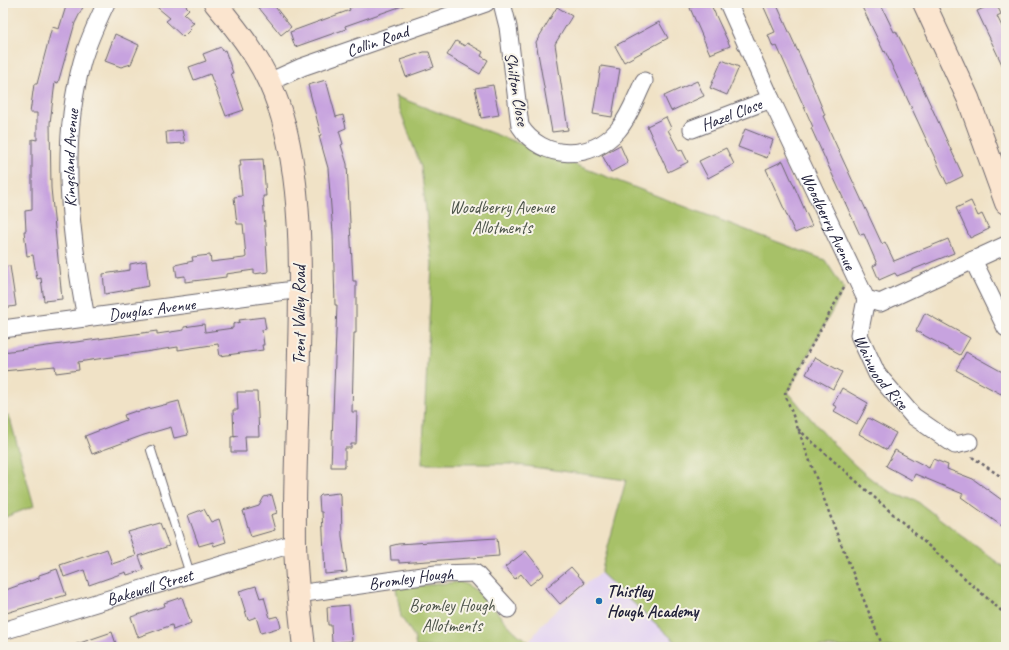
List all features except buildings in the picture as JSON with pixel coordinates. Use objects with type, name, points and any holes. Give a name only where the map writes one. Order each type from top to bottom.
[{"type":"street","name":"Kingsland Avenue","points":[[86,318],[74,259],[69,150],[82,62],[90,37],[106,3]]},
{"type":"street","name":"Trent Valley Road","points":[[215,3],[254,52],[278,104],[289,142],[297,210],[301,290],[295,544],[298,594],[304,647]]},
{"type":"street","name":"Collin Road","points":[[269,82],[302,67],[486,3]]},
{"type":"street","name":"Shilton Close","points":[[502,3],[508,27],[520,126],[527,138],[557,152],[587,151],[605,143],[619,129],[644,81]]},
{"type":"street","name":"Woodberry Avenue","points":[[728,3],[771,99],[866,299]]},
{"type":"street","points":[[924,3],[968,98],[1006,203]]},
{"type":"street","points":[[968,98],[1006,162]]},
{"type":"street","name":"Hazel Close","points":[[692,129],[771,99]]},
{"type":"street","points":[[866,299],[880,303],[1006,245]]},
{"type":"street","points":[[973,260],[1006,328]]},
{"type":"street","name":"Douglas Avenue","points":[[3,329],[301,290]]},
{"type":"street","name":"Wainwood Rise","points":[[866,299],[859,335],[877,374],[913,416],[962,443]]},
{"type":"street","name":"Bakewell Street","points":[[3,631],[190,574],[295,544]]},
{"type":"street","name":"Bromley Hough","points":[[298,594],[436,574],[475,573],[508,609]]},
{"type":"lane","points":[[151,450],[190,574]]},
{"type":"path","points":[[853,271],[785,394],[837,534],[883,647]]},
{"type":"path","points":[[798,428],[1006,615]]},
{"type":"path","points":[[962,443],[1006,480]]},
{"type":"shaded area","name":"Thistley Hough Academy","points":[[601,573],[681,647],[525,647],[544,622],[590,580]]},
{"type":"green space","name":"Woodberry Avenue Allotments","points":[[395,96],[825,260],[844,289],[788,392],[828,438],[863,472],[881,486],[898,495],[914,499],[1006,569],[1006,647],[681,647],[601,573],[626,480],[511,464],[422,464],[432,264],[421,167]]},
{"type":"green space","points":[[9,415],[34,506],[3,518],[3,417]]},
{"type":"green space","name":"Bromley Hough Allotments","points":[[460,582],[471,587],[480,594],[510,627],[528,641],[525,647],[416,647],[414,636],[401,617],[396,588]]},
{"type":"place","name":"Thistley Hough Academy","points":[[599,601]]}]
